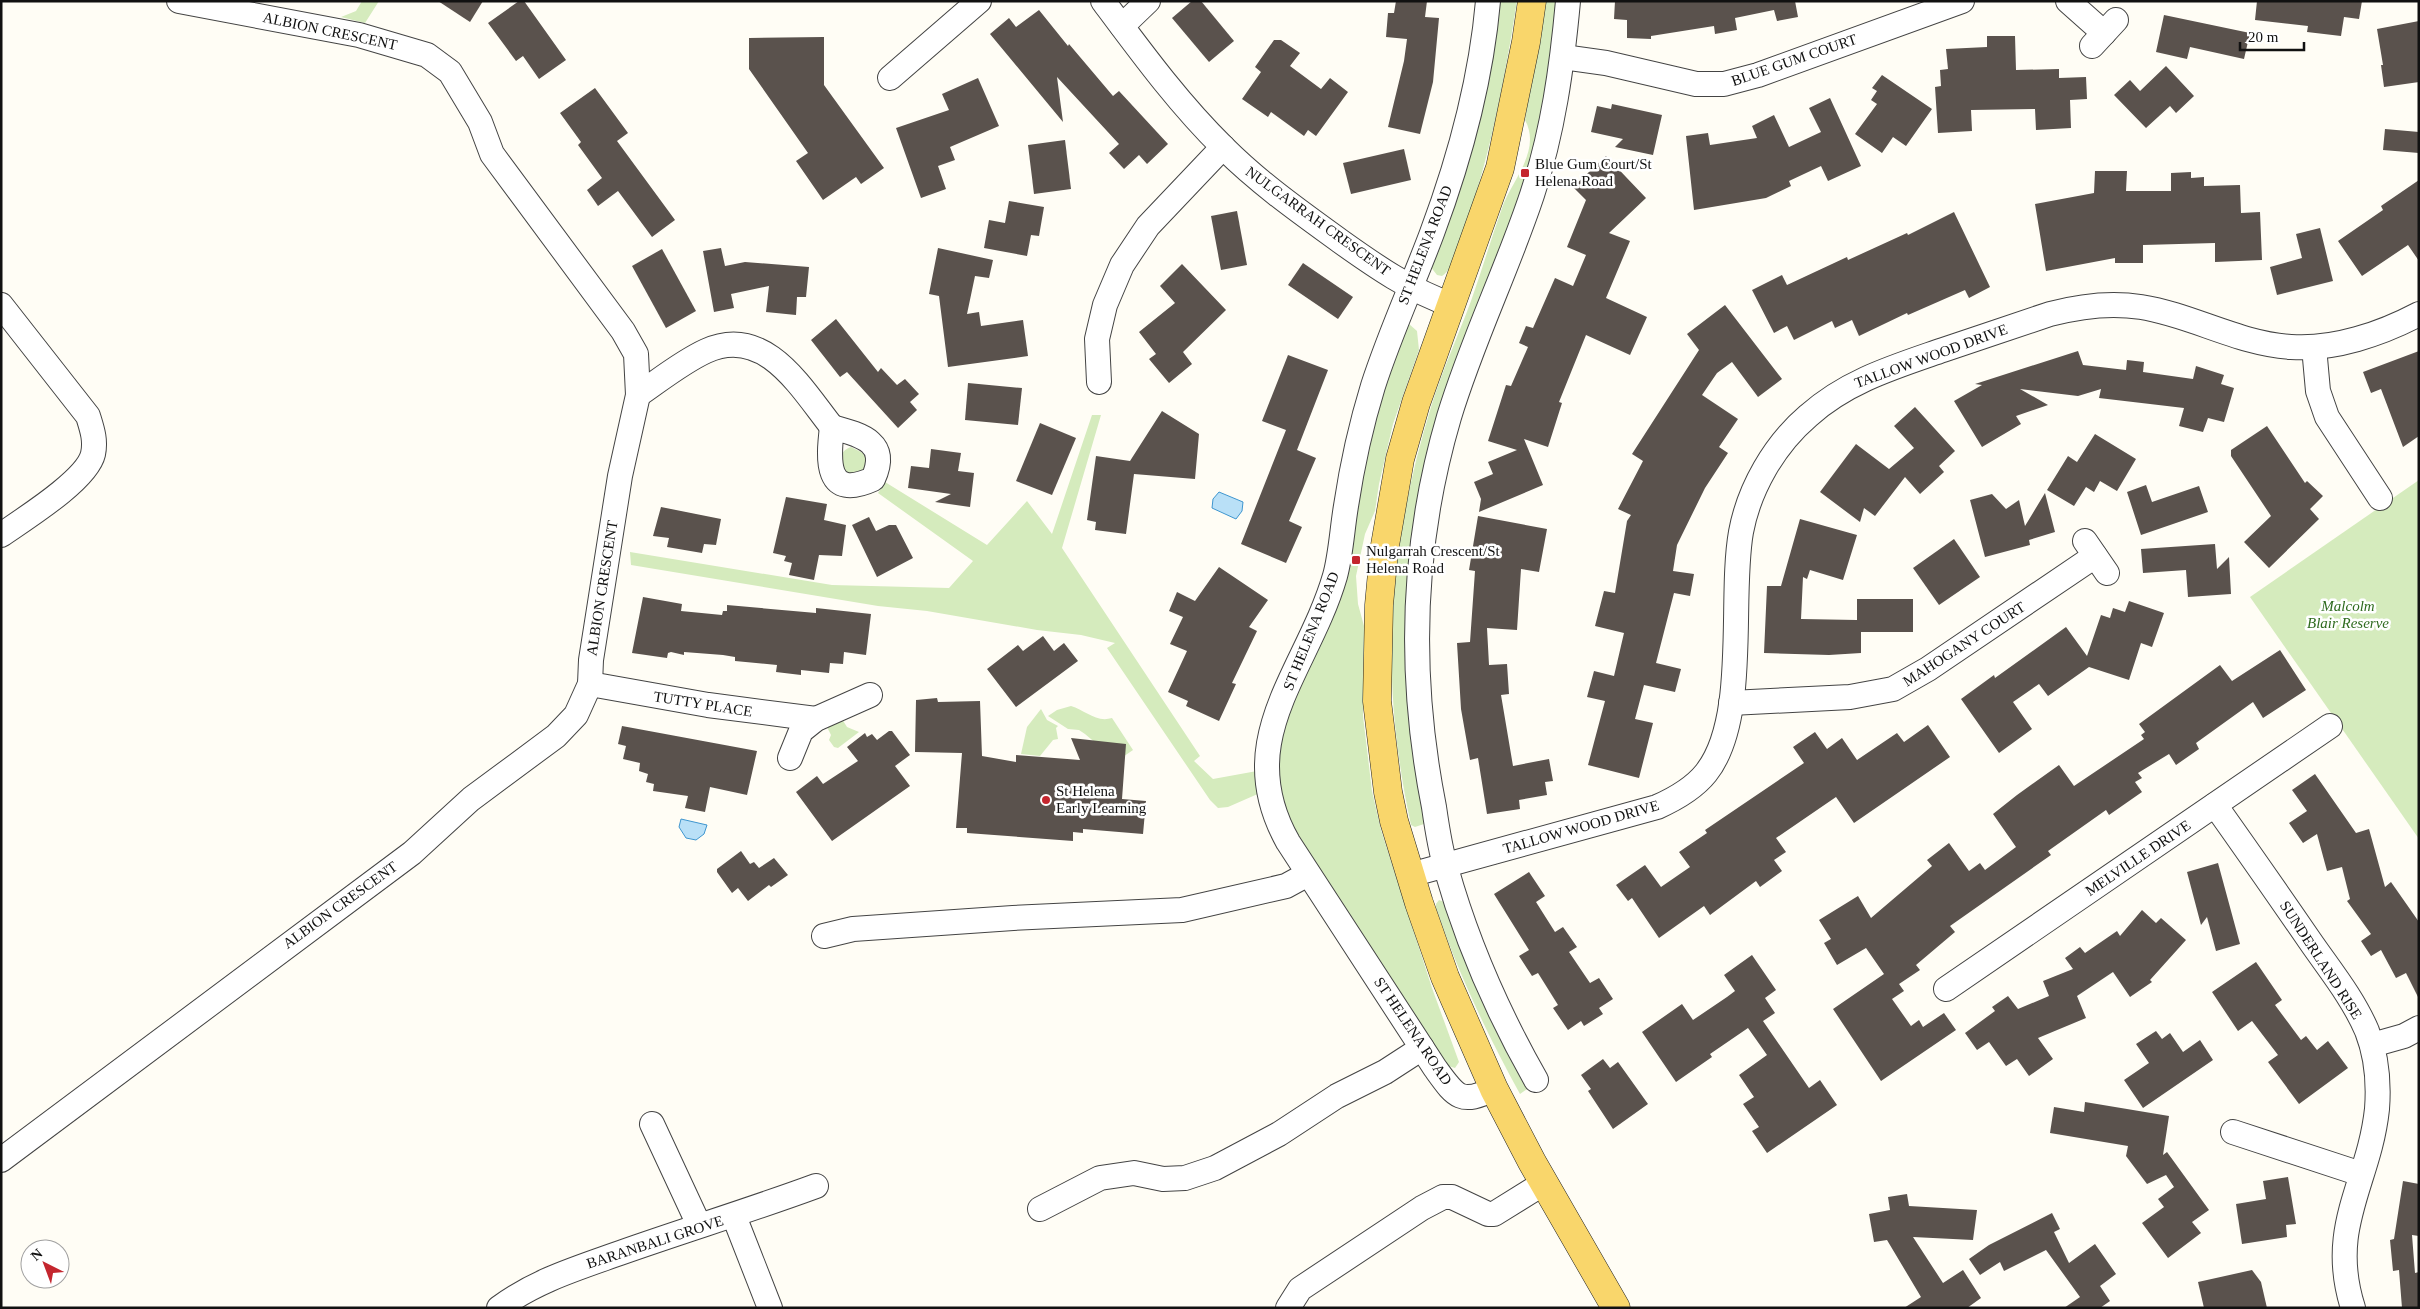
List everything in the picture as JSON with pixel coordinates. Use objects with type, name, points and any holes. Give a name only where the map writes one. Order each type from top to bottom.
[{"type":"main road","points":[[1532,1],[1526,42],[1500,168],[1416,403],[1400,459],[1384,551],[1379,605],[1377,701],[1391,807],[1410,875],[1445,977],[1494,1089],[1544,1182],[1616,1308]]},
{"type":"street","name":"ALBION CRESCENT","points":[[1,1160],[412,852],[471,799],[556,736],[576,715],[590,684],[591,660],[618,486],[638,395],[636,354],[624,331],[492,154],[480,122],[450,72],[427,55],[396,44],[359,35],[179,1]]},
{"type":"street","points":[[890,78],[979,1]]},
{"type":"street","name":"NULGARRAH CRESCENT","points":[[1103,1],[1172,90],[1223,147],[1274,192],[1331,235],[1410,286],[1452,305]]},
{"type":"street","points":[[1122,26],[1148,1]]},
{"type":"street","name":"ST HELENA ROAD","points":[[1488,1],[1478,74],[1466,129],[1440,211],[1390,336],[1364,416],[1349,483],[1339,560],[1332,587],[1270,731],[1266,770],[1272,806],[1280,827],[1308,874],[1444,1081],[1458,1095],[1470,1099],[1494,1089]]},
{"type":"street","points":[[1536,1080],[1510,1032],[1479,965],[1444,865],[1426,767],[1416,667],[1418,591],[1424,536],[1449,418],[1533,192],[1545,151],[1563,57],[1568,1]]},
{"type":"street","name":"BLUE GUM COURT","points":[[1563,57],[1606,63],[1683,82],[1724,84],[1758,75],[1962,1]]},
{"type":"street","points":[[2068,1],[2104,33]]},
{"type":"street","points":[[1098,382],[1096,339],[1105,305],[1122,265],[1148,226],[1223,147]]},
{"type":"street","points":[[1,305],[88,416],[94,437],[92,456],[80,475],[1,535]]},
{"type":"street","name":"TALLOW WOOD DRIVE","points":[[1410,875],[1624,818],[1671,801],[1695,784],[1713,763],[1725,737],[1731,703],[1738,552],[1746,512],[1765,470],[1792,432],[1819,406],[1845,388],[1892,367],[2050,314],[2095,305],[2140,307],[2272,345],[2314,347],[2375,333],[2419,314]]},
{"type":"street","points":[[638,395],[708,350],[728,345],[749,345],[767,354],[780,364],[832,427]]},
{"type":"street","points":[[2314,347],[2318,391],[2327,418],[2380,498]]},
{"type":"street","name":"MAHOGANY COURT","points":[[1731,703],[1850,697],[1894,690],[2096,556]]},
{"type":"street","name":"TUTTY PLACE","points":[[590,684],[708,705],[816,719]]},
{"type":"street","points":[[790,758],[802,731],[816,719],[870,695]]},
{"type":"street","name":"MELVILLE DRIVE","points":[[1946,989],[2330,726]]},
{"type":"street","name":"SUNDERLAND RISE","points":[[2215,805],[2351,1001],[2372,1046],[2377,1074],[2377,1107],[2361,1174],[2349,1213],[2344,1246],[2346,1283],[2353,1308]]},
{"type":"street","points":[[824,936],[854,929],[1013,918],[1182,910],[1286,886],[1308,874]]},
{"type":"street","points":[[2372,1046],[2404,1036],[2419,1028]]},
{"type":"street","points":[[1040,1209],[1100,1178],[1134,1173],[1163,1179],[1185,1178],[1214,1168],[1279,1134],[1337,1096],[1385,1072],[1422,1048]]},
{"type":"street","points":[[652,1124],[699,1225]]},
{"type":"street","points":[[2233,1132],[2361,1174]]},
{"type":"street","points":[[1288,1308],[1300,1289],[1422,1208],[1443,1197],[1452,1197],[1488,1214],[1494,1214],[1544,1182]]},
{"type":"street","name":"BARANBALI GROVE","points":[[498,1308],[535,1285],[562,1273],[699,1225],[734,1216],[816,1186]]},
{"type":"street","points":[[734,1216],[770,1308]]},
{"type":"green space","points":[[362,1],[379,1],[365,23],[341,17],[356,11]]},
{"type":"green space","points":[[1497,1],[1517,1],[1494,124],[1479,184],[1453,261],[1442,276],[1437,275],[1430,266]]},
{"type":"green space","points":[[1543,1],[1559,1],[1554,48],[1528,177],[1431,449],[1427,823],[1415,827],[1411,825],[1401,771],[1394,718],[1392,666],[1392,615],[1405,512],[1416,460],[1435,394],[1471,301],[1502,208],[1528,154],[1530,143],[1525,120]]},
{"type":"green space","points":[[1409,324],[1417,331],[1419,350],[1393,424],[1379,484],[1375,511],[1365,534],[1356,576],[1358,604],[1364,626],[1363,716],[1372,791],[1381,830],[1432,988],[1459,1062],[1455,1068],[1445,1065],[1286,819],[1275,755],[1352,522],[1381,390],[1405,326]]},
{"type":"green space","points":[[1092,415],[1101,415],[1062,548],[1200,756],[1194,761],[1213,779],[1257,771],[1260,793],[1228,807],[1218,808],[1210,800],[1107,648],[1115,643],[1081,635],[1037,630],[927,611],[878,606],[631,565],[630,552],[832,585],[949,588],[973,561],[878,493],[885,482],[987,545],[1027,501],[1052,534]]},
{"type":"green space","points":[[851,447],[869,456],[871,464],[854,479],[842,470],[841,459],[843,453]]},
{"type":"green space","name":"Malcolm Blair Reserve","points":[[2419,480],[2419,839],[2250,597]]},
{"type":"green space","points":[[1071,706],[1101,719],[1112,718],[1133,750],[1117,761],[1079,730],[1068,729],[1048,716],[1057,710]]},
{"type":"green space","points":[[1041,709],[1047,720],[1058,726],[1056,728],[1058,739],[1053,740],[1040,756],[1021,754],[1027,727]]},
{"type":"green space","points":[[842,719],[847,727],[859,732],[838,748],[834,747],[829,740],[831,735],[827,727]]},
{"type":"green space","points":[[1439,900],[1444,902],[1530,1087],[1520,1094],[1496,1049],[1464,980],[1436,908]]},
{"type":"water","points":[[1219,492],[1243,502],[1242,511],[1236,519],[1212,508],[1213,499]]},
{"type":"water","points":[[681,819],[707,825],[704,834],[696,840],[686,838],[679,827]]},
{"type":"building","points":[[438,1],[483,1],[470,22]]},
{"type":"building","points":[[519,1],[524,1],[566,60],[539,79],[523,56],[516,61],[488,23]]},
{"type":"building","points":[[1192,1],[1201,1],[1234,41],[1209,62],[1172,18]]},
{"type":"building","points":[[1396,1],[1427,1],[1425,17],[1439,18],[1433,82],[1420,134],[1388,127],[1404,61],[1407,39],[1386,37],[1388,13],[1394,13]]},
{"type":"building","points":[[1615,1],[1795,1],[1798,17],[1777,21],[1774,10],[1735,18],[1737,30],[1715,34],[1714,26],[1651,36],[1651,39],[1627,38],[1627,20],[1614,19]]},
{"type":"building","points":[[2257,1],[2362,1],[2359,19],[2344,17],[2341,36],[2307,32],[2308,26],[2255,20]]},
{"type":"building","points":[[1039,10],[1113,96],[1119,91],[1168,144],[1147,164],[1139,155],[1124,169],[1109,153],[1119,144],[1057,77],[1063,122],[990,34],[1009,18],[1016,27]]},
{"type":"building","points":[[2164,15],[2250,33],[2244,59],[2190,47],[2187,59],[2156,52]]},
{"type":"building","points":[[2419,21],[2419,82],[2384,87],[2381,65],[2383,65],[2377,29]]},
{"type":"building","points":[[1987,36],[2015,36],[2016,70],[2059,69],[2059,78],[2086,77],[2087,99],[2070,100],[2071,128],[2036,130],[2035,109],[1971,110],[1972,131],[1938,133],[1935,87],[1941,86],[1940,70],[1948,69],[1946,49],[1987,47]]},
{"type":"building","points":[[824,37],[824,85],[884,168],[861,184],[856,177],[823,200],[796,161],[808,153],[749,69],[749,38]]},
{"type":"building","points":[[1274,40],[1281,40],[1300,53],[1290,66],[1321,89],[1330,78],[1348,92],[1316,136],[1308,130],[1304,136],[1271,112],[1268,117],[1242,99],[1261,72],[1255,67]]},
{"type":"building","points":[[2166,66],[2194,96],[2176,113],[2170,106],[2146,128],[2114,95],[2130,80],[2140,91]]},
{"type":"building","points":[[1882,75],[1932,109],[1906,146],[1893,137],[1882,153],[1855,134],[1877,104],[1871,100],[1877,91],[1872,88]]},
{"type":"building","points":[[978,78],[999,126],[950,147],[955,160],[938,166],[946,189],[921,198],[896,128],[949,110],[942,94]]},
{"type":"building","points":[[595,88],[628,133],[617,141],[675,220],[652,237],[618,191],[598,206],[587,190],[602,178],[578,145],[581,142],[560,113]]},
{"type":"building","points":[[1830,98],[1861,166],[1828,181],[1821,166],[1789,181],[1791,186],[1766,198],[1694,210],[1686,136],[1708,133],[1710,145],[1757,138],[1752,126],[1774,115],[1789,147],[1821,132],[1809,108]]},
{"type":"building","points":[[1612,104],[1662,115],[1653,155],[1615,147],[1623,139],[1591,132],[1597,106],[1611,109]]},
{"type":"building","points":[[2385,129],[2419,132],[2419,153],[2383,150]]},
{"type":"building","points":[[1065,140],[1071,189],[1034,194],[1028,145]]},
{"type":"building","points":[[1404,149],[1411,180],[1351,194],[1343,163]]},
{"type":"building","points":[[1606,156],[1646,198],[1609,233],[1630,241],[1606,298],[1647,317],[1630,355],[1586,335],[1559,402],[1562,403],[1548,447],[1524,439],[1543,485],[1479,512],[1481,499],[1474,482],[1493,474],[1488,462],[1517,450],[1488,441],[1506,385],[1511,386],[1528,347],[1519,343],[1526,326],[1533,328],[1555,278],[1573,286],[1586,255],[1567,247],[1586,200],[1573,187]]},
{"type":"building","points":[[2095,171],[2127,171],[2126,191],[2171,191],[2171,173],[2191,172],[2191,178],[2204,177],[2204,186],[2240,185],[2241,213],[2260,212],[2262,260],[2215,262],[2215,243],[2143,245],[2143,263],[2115,263],[2115,258],[2046,271],[2035,204],[2094,193]]},
{"type":"building","points":[[2419,180],[2419,261],[2408,245],[2362,276],[2338,241],[2383,210],[2381,206]]},
{"type":"building","points":[[1009,201],[1044,207],[1039,236],[1031,235],[1027,256],[984,248],[989,220],[1005,223]]},
{"type":"building","points":[[1237,211],[1247,265],[1221,270],[1211,216]]},
{"type":"building","points":[[1954,212],[1990,287],[1969,298],[1965,290],[1908,315],[1907,313],[1859,336],[1852,320],[1835,328],[1832,321],[1794,340],[1787,326],[1774,333],[1752,290],[1782,275],[1787,285],[1847,257],[1848,260],[1907,233],[1908,235]]},
{"type":"building","points":[[2320,228],[2333,281],[2277,295],[2270,267],[2302,258],[2296,234]]},
{"type":"building","points":[[721,248],[725,266],[745,262],[809,267],[806,297],[797,297],[796,315],[766,312],[769,286],[731,294],[734,308],[714,312],[703,251]]},
{"type":"building","points":[[938,248],[993,260],[989,278],[975,276],[967,314],[979,312],[981,326],[1023,320],[1028,356],[948,367],[939,296],[929,294]]},
{"type":"building","points":[[662,249],[696,311],[666,328],[632,266]]},
{"type":"building","points":[[1303,263],[1353,297],[1338,319],[1288,285]]},
{"type":"building","points":[[1182,264],[1226,310],[1183,352],[1192,364],[1169,383],[1149,359],[1156,354],[1139,332],[1175,303],[1160,286]]},
{"type":"building","points":[[1725,305],[1782,379],[1758,397],[1732,362],[1717,373],[1702,395],[1738,419],[1719,447],[1728,453],[1705,488],[1677,545],[1673,571],[1694,574],[1690,596],[1674,593],[1656,663],[1681,669],[1675,692],[1644,685],[1635,719],[1653,723],[1639,778],[1588,765],[1605,701],[1587,697],[1594,671],[1614,676],[1624,633],[1595,626],[1604,591],[1615,593],[1627,521],[1631,515],[1618,509],[1643,461],[1632,454],[1699,350],[1687,334]]},
{"type":"building","points":[[836,319],[878,372],[881,368],[897,385],[905,379],[919,394],[910,402],[917,410],[898,428],[847,372],[840,377],[811,340]]},
{"type":"building","points":[[2078,351],[2083,365],[2126,370],[2127,360],[2144,362],[2143,372],[2193,379],[2196,366],[2224,375],[2221,384],[2234,388],[2224,422],[2208,418],[2203,432],[2179,426],[2184,408],[2099,398],[2101,389],[2078,396],[2020,389],[2048,405],[2016,416],[2021,424],[1982,447],[1954,401],[1982,385],[1975,384]]},
{"type":"building","points":[[2419,351],[2419,436],[2403,447],[2381,389],[2371,393],[2363,372]]},
{"type":"building","points":[[1288,355],[1328,370],[1297,450],[1316,458],[1289,521],[1302,527],[1286,563],[1241,544],[1286,430],[1262,421]]},
{"type":"building","points":[[968,383],[1022,388],[1018,425],[965,420]]},
{"type":"building","points":[[1915,407],[1955,451],[1939,466],[1944,472],[1920,494],[1905,477],[1875,516],[1864,508],[1860,522],[1820,492],[1856,444],[1889,469],[1914,448],[1894,426]]},
{"type":"building","points":[[1162,411],[1199,434],[1195,479],[1134,474],[1126,534],[1095,530],[1096,522],[1087,520],[1096,456],[1130,461]]},
{"type":"building","points":[[1040,423],[1076,438],[1052,495],[1016,481]]},
{"type":"building","points":[[2267,426],[2305,483],[2307,481],[2323,496],[2310,509],[2319,519],[2269,568],[2244,542],[2271,516],[2231,456],[2231,450]]},
{"type":"building","points":[[2095,434],[2136,459],[2117,491],[2100,481],[2094,492],[2086,487],[2074,506],[2047,490],[2068,456],[2077,462]]},
{"type":"building","points":[[931,449],[961,453],[958,471],[974,473],[970,507],[935,502],[951,494],[908,488],[911,466],[929,468]]},
{"type":"building","points":[[2146,485],[2152,502],[2199,486],[2208,512],[2141,535],[2127,492]]},
{"type":"building","points":[[2045,493],[2055,532],[2029,540],[2030,545],[1985,557],[1970,500],[1992,494],[2006,509],[2019,500],[2025,526]]},
{"type":"building","points":[[786,497],[827,504],[824,520],[846,525],[842,556],[819,555],[814,580],[789,575],[792,563],[784,561],[786,556],[773,553]]},
{"type":"building","points":[[661,507],[721,519],[716,545],[704,544],[702,553],[667,547],[669,538],[653,536]]},
{"type":"building","points":[[1478,516],[1547,529],[1539,572],[1521,569],[1517,630],[1487,628],[1489,665],[1507,664],[1509,694],[1501,695],[1513,766],[1549,759],[1553,781],[1545,782],[1547,795],[1519,800],[1520,809],[1487,814],[1478,758],[1470,760],[1461,709],[1457,643],[1470,642],[1475,571],[1469,570]]},
{"type":"building","points":[[869,517],[876,531],[889,525],[896,525],[913,558],[877,577],[852,525]]},
{"type":"building","points":[[1800,519],[1857,535],[1843,580],[1810,570],[1807,579],[1803,577],[1801,619],[1857,620],[1857,599],[1913,599],[1913,632],[1861,632],[1861,653],[1829,655],[1764,653],[1767,586],[1781,586]]},
{"type":"building","points":[[1954,539],[1980,577],[1939,605],[1913,568]]},
{"type":"building","points":[[2215,544],[2217,569],[2229,557],[2231,594],[2188,597],[2186,570],[2143,573],[2141,549]]},
{"type":"building","points":[[1219,567],[1268,600],[1249,627],[1257,631],[1232,683],[1236,684],[1219,721],[1186,706],[1188,701],[1168,692],[1187,651],[1170,644],[1183,617],[1169,611],[1177,592],[1195,601]]},
{"type":"building","points":[[643,597],[682,604],[681,611],[722,615],[723,611],[727,611],[727,605],[816,613],[816,608],[871,614],[866,655],[844,652],[843,664],[830,663],[829,673],[801,670],[801,675],[776,672],[777,665],[735,661],[735,657],[723,655],[684,652],[684,655],[671,652],[668,653],[667,658],[632,653]]},
{"type":"building","points":[[2129,601],[2164,613],[2152,647],[2141,643],[2129,680],[2089,667],[2048,696],[2039,684],[2013,702],[2032,729],[1999,753],[1961,699],[1994,675],[1995,678],[2066,627],[2087,656],[2101,615],[2110,618],[2113,608],[2125,612]]},
{"type":"building","points":[[1043,636],[1054,651],[1064,643],[1078,661],[1016,707],[987,669],[1018,645],[1023,651]]},
{"type":"building","points":[[2280,650],[2306,690],[2263,718],[2253,702],[2196,743],[2199,749],[2176,765],[2169,754],[2138,773],[2142,778],[2135,782],[2142,792],[2109,815],[2106,810],[2048,851],[2051,855],[1950,926],[1955,932],[1916,965],[1920,970],[1899,984],[1904,991],[1892,999],[1911,1026],[1919,1020],[1923,1027],[1944,1013],[1956,1030],[1881,1081],[1833,1009],[1884,974],[1866,948],[1837,965],[1824,943],[1831,939],[1819,920],[1858,896],[1871,918],[1932,866],[1927,860],[1949,843],[1969,871],[1980,863],[1985,870],[2016,847],[1993,814],[2017,795],[2059,765],[2074,786],[2144,739],[2141,735],[2145,732],[2139,724],[2220,665],[2232,681]]},
{"type":"building","name":"St Helena Early Learning","points":[[937,698],[938,702],[980,701],[982,756],[1016,762],[1016,755],[1080,760],[1071,738],[1126,744],[1122,799],[1146,801],[1143,834],[1083,829],[1083,833],[1073,832],[1073,841],[967,833],[967,828],[956,828],[962,753],[915,752],[916,700]]},
{"type":"building","points":[[1928,725],[1950,757],[1854,823],[1836,797],[1776,838],[1786,852],[1774,860],[1782,871],[1760,887],[1756,881],[1710,915],[1704,906],[1659,938],[1632,898],[1628,901],[1616,885],[1645,865],[1661,887],[1690,867],[1679,852],[1707,833],[1705,830],[1804,763],[1793,747],[1815,732],[1827,749],[1842,738],[1857,760],[1897,733],[1904,742]]},
{"type":"building","points":[[622,726],[757,751],[747,795],[710,787],[705,812],[685,808],[688,796],[653,791],[654,784],[646,782],[648,774],[639,771],[640,763],[623,759],[626,746],[618,744]]},
{"type":"building","points":[[889,731],[892,731],[910,755],[895,766],[910,786],[832,841],[796,792],[817,776],[823,784],[858,761],[847,747],[865,733],[867,737],[872,734],[877,740]]},
{"type":"building","points":[[2315,774],[2356,833],[2369,829],[2385,887],[2391,882],[2419,922],[2419,999],[2406,973],[2396,978],[2381,950],[2371,956],[2361,941],[2371,934],[2347,901],[2350,899],[2342,867],[2327,871],[2317,834],[2303,843],[2289,823],[2307,811],[2292,790]]},
{"type":"building","points":[[741,851],[750,864],[754,862],[759,868],[774,858],[788,875],[771,887],[769,885],[748,901],[738,888],[732,893],[717,872],[717,869]]},
{"type":"building","points":[[2218,863],[2240,944],[2216,951],[2207,917],[2201,925],[2187,872]]},
{"type":"building","points":[[1529,872],[1545,896],[1536,902],[1555,932],[1563,927],[1577,947],[1569,952],[1590,983],[1599,978],[1613,999],[1599,1008],[1603,1014],[1584,1026],[1581,1021],[1568,1030],[1553,1008],[1558,1005],[1538,973],[1532,976],[1519,956],[1529,950],[1494,894]]},
{"type":"building","points":[[2142,910],[2156,923],[2161,918],[2186,940],[2150,980],[2152,982],[2130,997],[2113,972],[2077,996],[2086,1018],[2038,1038],[2053,1059],[2029,1076],[2017,1059],[2006,1066],[1989,1042],[1977,1050],[1965,1033],[1995,1011],[1992,1007],[2008,996],[2018,1009],[2049,996],[2043,981],[2073,969],[2065,958],[2080,947],[2085,953],[2117,931],[2120,936]]},
{"type":"building","points":[[1752,955],[1776,990],[1765,998],[1775,1013],[1763,1021],[1809,1088],[1820,1080],[1837,1105],[1767,1153],[1752,1131],[1759,1127],[1743,1104],[1754,1097],[1739,1075],[1767,1055],[1748,1028],[1710,1054],[1712,1057],[1676,1082],[1642,1032],[1682,1004],[1693,1020],[1727,997],[1735,991],[1724,975]]},
{"type":"building","points":[[2256,962],[2282,1000],[2275,1005],[2301,1040],[2306,1036],[2317,1050],[2328,1041],[2348,1068],[2299,1104],[2268,1062],[2278,1055],[2252,1021],[2238,1031],[2212,992]]},
{"type":"building","points":[[2156,1031],[2162,1039],[2170,1033],[2183,1052],[2200,1040],[2213,1060],[2143,1108],[2124,1080],[2149,1063],[2136,1044]]},
{"type":"building","points":[[1603,1059],[1610,1068],[1618,1062],[1648,1104],[1613,1129],[1588,1091],[1591,1089],[1581,1075]]},
{"type":"building","points":[[2085,1102],[2169,1116],[2163,1155],[2167,1152],[2209,1210],[2192,1222],[2201,1233],[2168,1258],[2142,1223],[2164,1207],[2158,1199],[2174,1187],[2166,1175],[2147,1184],[2126,1156],[2128,1146],[2050,1133],[2054,1107],[2084,1112]]},
{"type":"building","points":[[2288,1177],[2296,1224],[2286,1225],[2287,1237],[2242,1244],[2236,1204],[2266,1199],[2263,1181]]},
{"type":"building","points":[[2403,1181],[2419,1184],[2419,1236],[2412,1235],[2415,1273],[2419,1272],[2419,1308],[2402,1308],[2399,1270],[2393,1271],[2390,1240],[2394,1239]]},
{"type":"building","points":[[1907,1194],[1909,1206],[1977,1210],[1973,1240],[1913,1237],[1943,1283],[1963,1270],[1981,1298],[1967,1308],[1904,1308],[1921,1297],[1887,1240],[1874,1242],[1869,1214],[1890,1210],[1888,1197]]},
{"type":"building","points":[[2052,1213],[2060,1229],[2054,1232],[2069,1263],[2095,1244],[2116,1274],[2100,1286],[2110,1301],[2100,1308],[2064,1308],[2080,1297],[2046,1250],[2004,1271],[2000,1262],[1980,1275],[1969,1259],[1989,1245]]},
{"type":"building","points":[[2252,1270],[2261,1282],[2267,1308],[2204,1308],[2198,1282]]},
{"type":"place","name":"Blue Gum Court/St Helena Road","points":[[1525,173]]},
{"type":"place","name":"Nulgarrah Crescent/St Helena Road","points":[[1356,560]]},
{"type":"place","name":"St Helena Early Learning","points":[[1046,800]]}]
